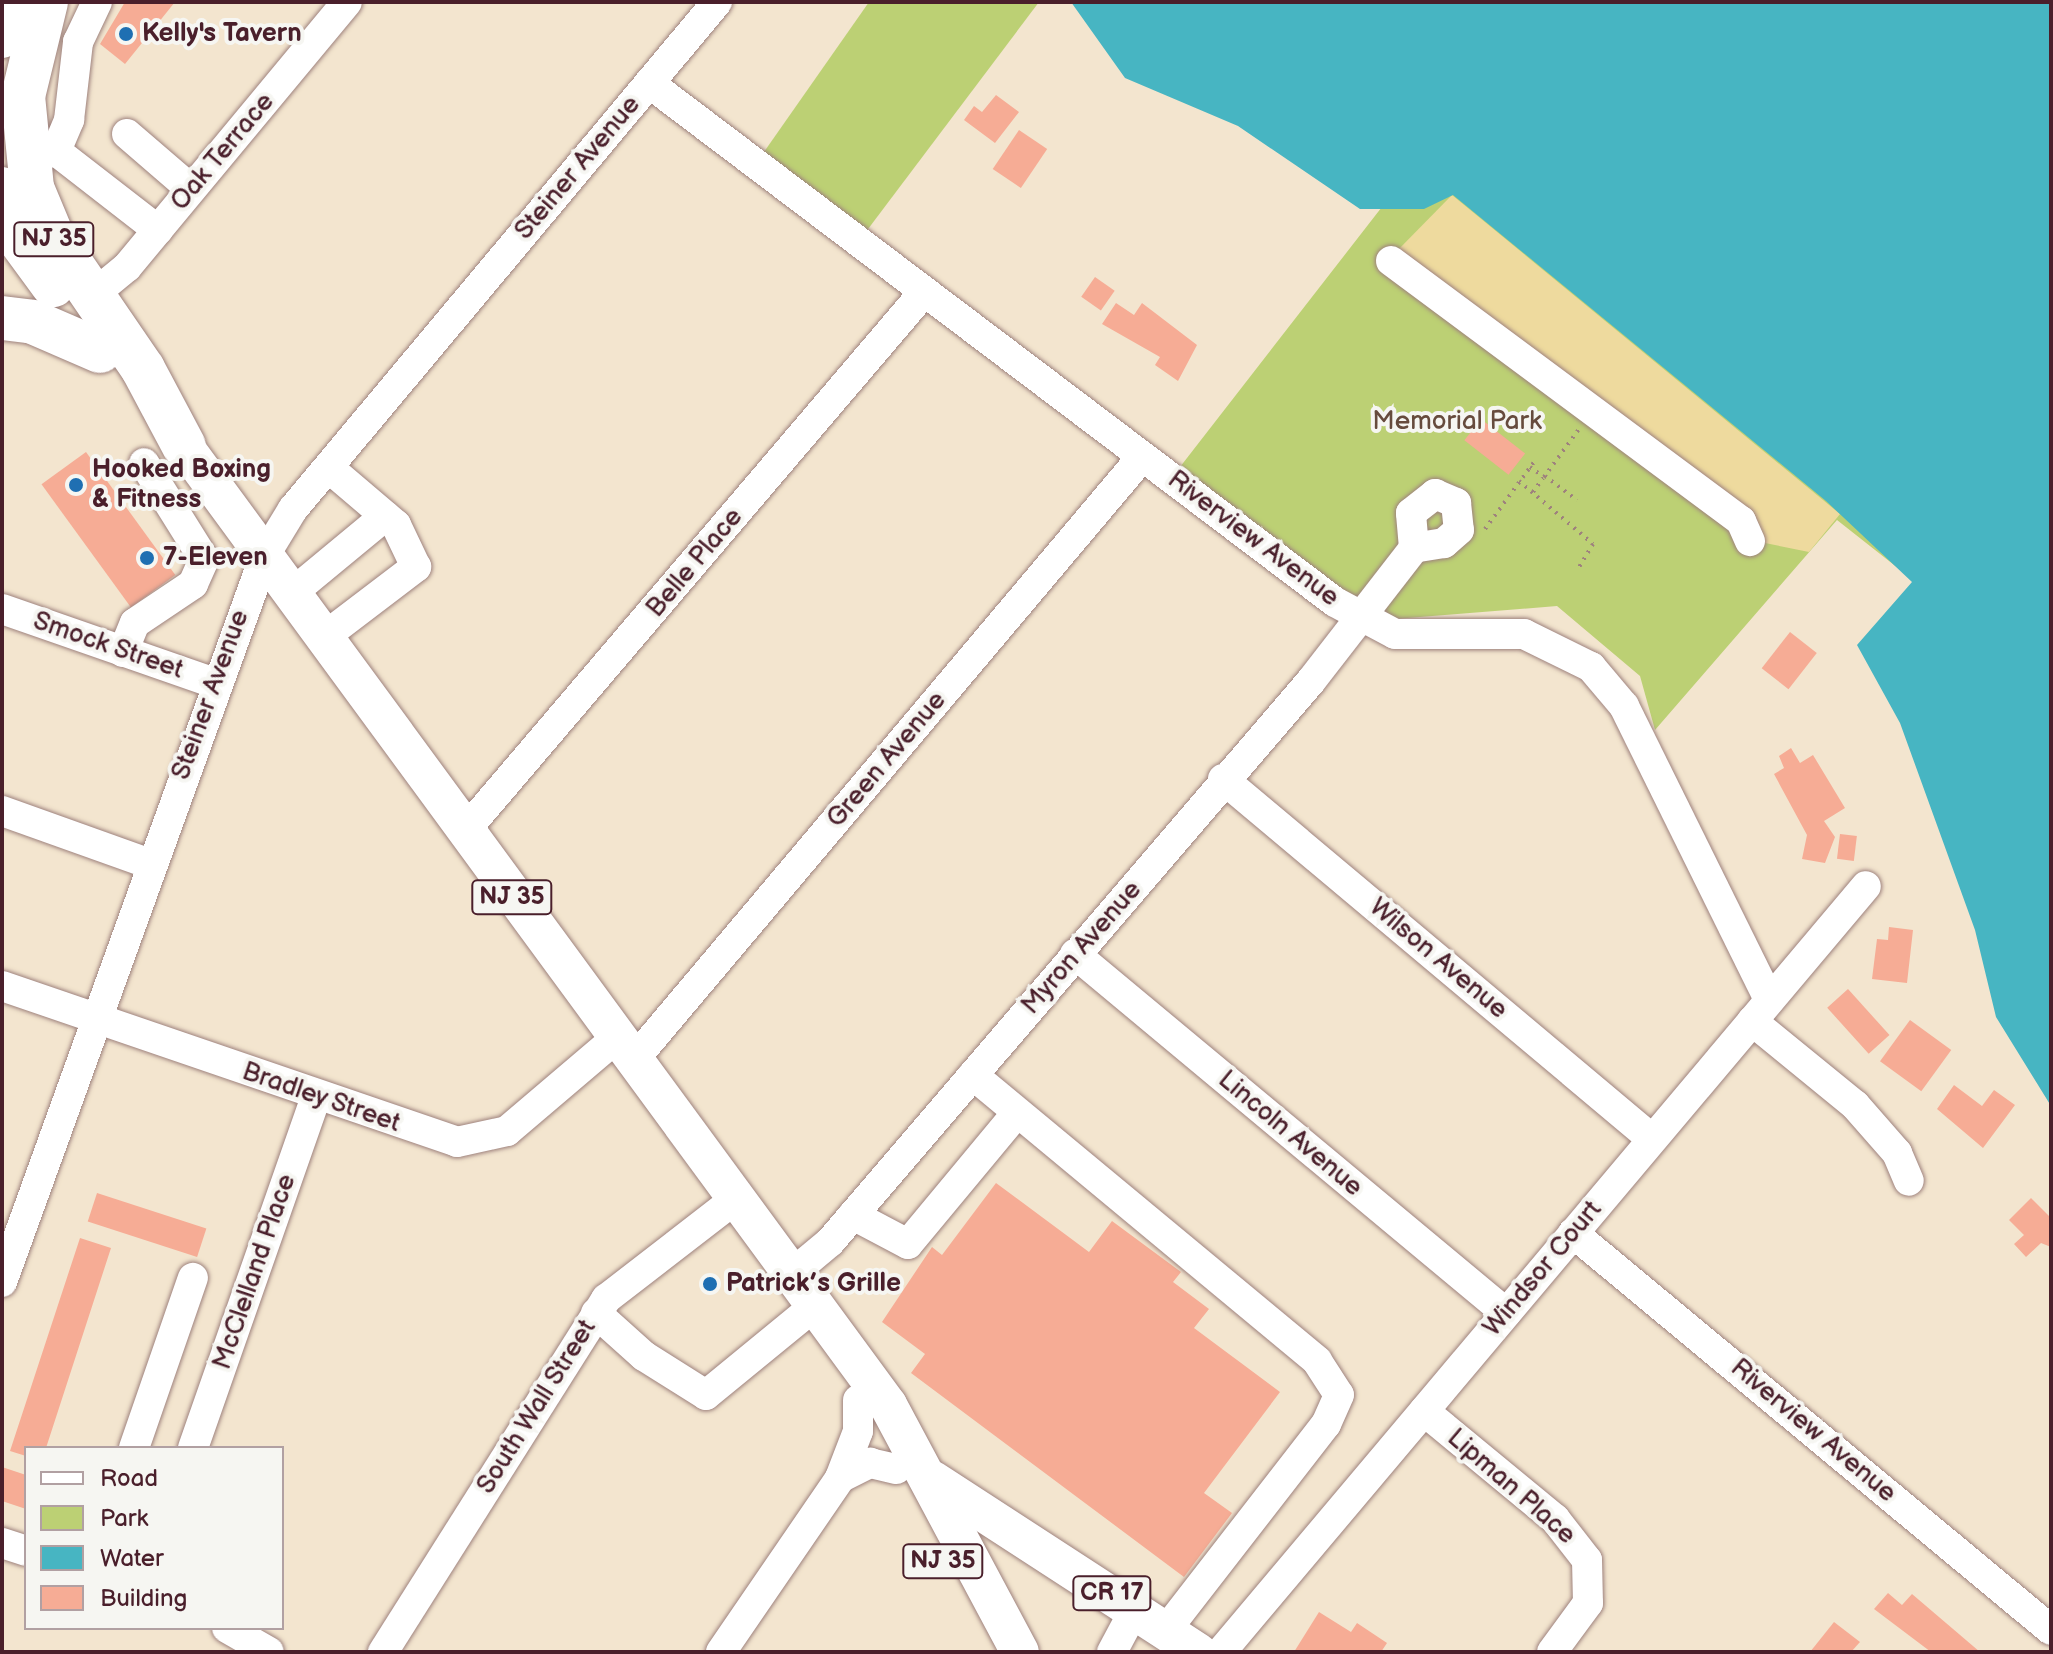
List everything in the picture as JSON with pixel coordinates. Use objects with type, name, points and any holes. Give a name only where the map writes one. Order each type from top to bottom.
[{"type":"highway","points":[[2,36],[13,2]]},
{"type":"highway","name":"NJ 35","points":[[46,2],[25,82],[28,167],[52,236],[93,295],[170,448]]},
{"type":"highway","name":"NJ 35","points":[[28,167],[8,226],[170,448]]},
{"type":"highway","points":[[2,318],[33,322],[100,351]]},
{"type":"main road","name":"NJ 35","points":[[170,448],[265,555],[733,1201],[794,1272],[873,1403]]},
{"type":"main road","name":"NJ 35","points":[[733,1201],[800,1318],[873,1403]]},
{"type":"main road","name":"CR 17","points":[[873,1403],[1026,1534],[1198,1652]]},
{"type":"main road","name":"CR 17","points":[[873,1403],[913,1474],[1026,1534]]},
{"type":"main road","name":"NJ 35","points":[[913,1474],[991,1652]]},
{"type":"main road","name":"NJ 35","points":[[913,1474],[1020,1652]]},
{"type":"street","points":[[97,2],[78,42],[69,120],[28,167],[158,230]]},
{"type":"street","name":"Oak Terrace","points":[[93,295],[158,230],[347,2]]},
{"type":"street","name":"Steiner Avenue","points":[[2,1282],[215,683],[265,555],[329,468],[717,2]]},
{"type":"street","name":"Riverview Avenue","points":[[649,83],[1142,457],[1362,617],[1395,634],[1425,638],[1524,634],[1591,667],[1624,706],[1760,1011]]},
{"type":"street","points":[[127,134],[191,189]]},
{"type":"street","points":[[1391,261],[1741,521],[1750,541]]},
{"type":"street","name":"Belle Place","points":[[464,832],[924,292]]},
{"type":"street","points":[[123,652],[135,623],[193,584],[204,559],[170,448]]},
{"type":"street","name":"Green Avenue","points":[[623,1051],[1142,457]]},
{"type":"street","points":[[324,637],[413,574],[414,554],[385,516],[329,468]]},
{"type":"street","points":[[1423,496],[1456,503],[1459,530],[1444,543],[1414,548],[1411,513],[1423,496]]},
{"type":"street","points":[[292,593],[385,516]]},
{"type":"street","name":"Myron Avenue","points":[[794,1272],[853,1215],[973,1075],[1362,617],[1414,548]]},
{"type":"street","name":"Smock Street","points":[[2,609],[215,683]]},
{"type":"street","name":"Wilson Avenue","points":[[1223,779],[1652,1139]]},
{"type":"street","points":[[2,811],[150,864]]},
{"type":"street","name":"Windsor Court","points":[[1221,1652],[1866,886]]},
{"type":"street","name":"Lincoln Avenue","points":[[1075,954],[1506,1313]]},
{"type":"street","name":"Bradley Street","points":[[2,986],[438,1139],[481,1141],[538,1110],[623,1051]]},
{"type":"street","points":[[1760,1011],[1855,1105],[1897,1153],[1909,1181]]},
{"type":"street","points":[[973,1075],[1016,1114],[1317,1361],[1339,1395],[1326,1424],[1166,1630]]},
{"type":"street","name":"McClelland Place","points":[[194,1446],[316,1096]]},
{"type":"street","points":[[853,1215],[908,1244],[1016,1114]]},
{"type":"street","name":"South Wall Street","points":[[383,1652],[596,1313],[628,1277],[733,1201]]},
{"type":"street","name":"Riverview Avenue","points":[[1573,1233],[2051,1630]]},
{"type":"street","points":[[135,1446],[193,1278]]},
{"type":"street","points":[[596,1313],[644,1356],[706,1395],[800,1318]]},
{"type":"street","points":[[721,1652],[840,1478],[858,1431],[873,1403]]},
{"type":"street","name":"Lipman Place","points":[[1424,1411],[1555,1519],[1587,1560],[1588,1603],[1552,1652]]},
{"type":"street","points":[[840,1478],[870,1463],[913,1474]]},
{"type":"street","points":[[2,1543],[24,1550]]},
{"type":"street","points":[[1117,1650],[1135,1609]]},
{"type":"street","points":[[230,1630],[269,1652]]},
{"type":"path","points":[[1533,492],[1594,410]]},
{"type":"path","points":[[1459,530],[1483,535],[1534,462]]},
{"type":"path","points":[[1530,467],[1577,500]]},
{"type":"path","points":[[1519,481],[1593,544],[1578,569]]},
{"type":"green space","points":[[869,2],[1039,2],[859,241],[757,162]]},
{"type":"green space","name":"Memorial Park","points":[[1459,177],[1840,479],[1908,576],[1837,520],[1655,730],[1640,676],[1557,606],[1370,621],[1173,476],[1385,203]]},
{"type":"sand","points":[[1452,195],[1840,514],[1809,552],[1755,541],[1395,253]]},
{"type":"water","points":[[1071,2],[2051,2],[2051,1106],[1996,1017],[1975,930],[1900,723],[1857,645],[1912,582],[1826,501],[1453,195],[1424,209],[1360,209],[1238,126],[1125,78]]},
{"type":"building","name":"Kelly's Tavern","points":[[125,2],[175,2],[125,64],[100,44]]},
{"type":"building","points":[[996,95],[1019,112],[995,143],[964,120],[974,106],[982,112]]},
{"type":"building","points":[[1019,130],[1047,149],[1021,188],[993,169]]},
{"type":"building","points":[[1095,277],[1115,291],[1101,310],[1081,297]]},
{"type":"building","points":[[1116,303],[1134,315],[1142,303],[1197,345],[1178,381],[1155,365],[1160,357],[1102,324]]},
{"type":"building","points":[[1481,419],[1525,453],[1509,475],[1464,440]]},
{"type":"building","points":[[86,452],[175,575],[131,607],[42,484]]},
{"type":"building","points":[[1790,632],[1817,653],[1788,689],[1762,668]]},
{"type":"building","points":[[1791,748],[1800,763],[1813,755],[1845,808],[1824,821],[1835,837],[1825,863],[1802,859],[1807,835],[1774,774],[1784,768],[1779,756]]},
{"type":"building","points":[[1840,834],[1857,836],[1854,861],[1837,859]]},
{"type":"building","points":[[1889,927],[1913,930],[1907,983],[1872,979],[1877,939],[1888,940]]},
{"type":"building","points":[[1848,989],[1889,1035],[1869,1054],[1827,1008]]},
{"type":"building","points":[[1910,1020],[1951,1050],[1921,1091],[1880,1061]]},
{"type":"building","points":[[1954,1085],[1982,1106],[1994,1090],[2015,1105],[1983,1148],[1937,1109]]},
{"type":"building","points":[[996,1183],[1089,1252],[1112,1221],[1181,1272],[1173,1282],[1209,1309],[1194,1328],[1280,1392],[1204,1493],[1232,1513],[1184,1577],[911,1373],[925,1354],[882,1322],[932,1247],[942,1255]]},
{"type":"building","points":[[97,1193],[206,1229],[197,1257],[88,1222]]},
{"type":"building","points":[[2031,1198],[2051,1218],[2051,1247],[2041,1243],[2026,1257],[2014,1244],[2024,1235],[2009,1220]]},
{"type":"building","points":[[80,1238],[111,1248],[47,1446],[24,1446],[24,1455],[10,1451]]},
{"type":"building","points":[[2,1467],[24,1474],[24,1508],[2,1501]]},
{"type":"building","points":[[1888,1593],[1902,1605],[1912,1594],[1980,1652],[1931,1652],[1874,1609]]},
{"type":"building","points":[[1319,1612],[1351,1632],[1357,1623],[1387,1643],[1381,1652],[1294,1652]]},
{"type":"building","points":[[1834,1622],[1860,1642],[1851,1652],[1810,1652]]},
{"type":"place","name":"Kelly's Tavern","points":[[126,34]]},
{"type":"place","name":"Hooked Boxing & Fitness","points":[[76,485]]},
{"type":"place","name":"7-Eleven","points":[[147,558]]},
{"type":"place","name":"Patrick’s Grille","points":[[710,1284]]}]
